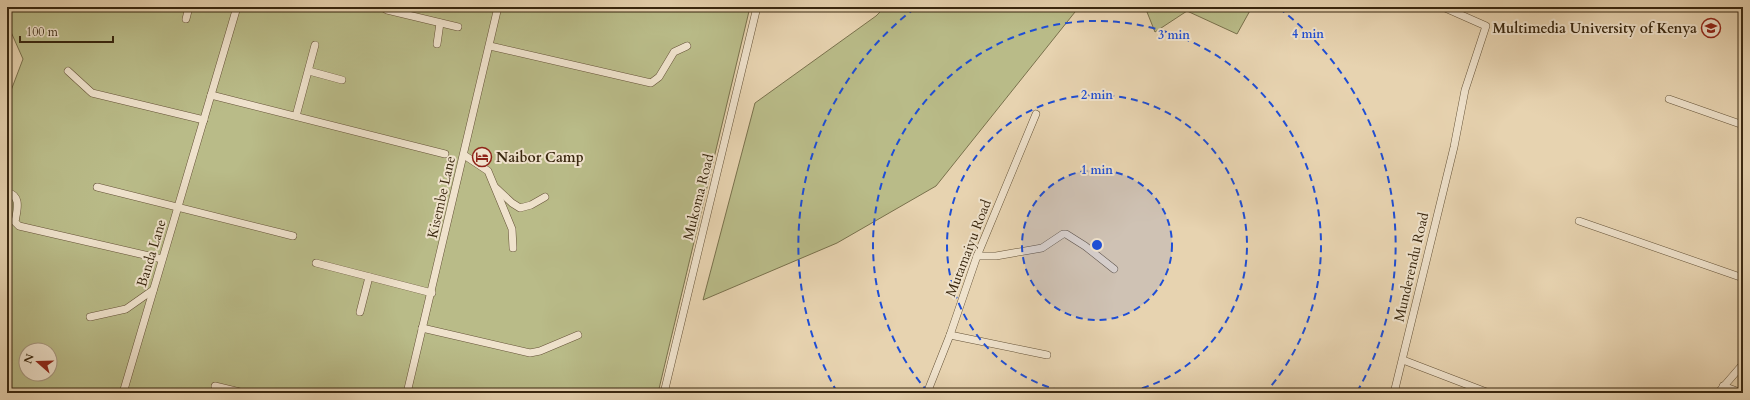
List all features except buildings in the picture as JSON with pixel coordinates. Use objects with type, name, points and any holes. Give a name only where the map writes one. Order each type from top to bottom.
[{"type":"street","points":[[186,19],[189,7]]},
{"type":"street","name":"Banda Lane","points":[[123,393],[237,7]]},
{"type":"street","points":[[382,7],[387,10],[458,27]]},
{"type":"street","name":"Kisembe Lane","points":[[407,393],[422,328],[432,293],[498,7]]},
{"type":"street","name":"Mukoma Road","points":[[664,393],[757,7]]},
{"type":"street","name":"Munderendu Road","points":[[1394,393],[1403,360],[1411,317],[1454,147],[1465,90],[1486,26],[1443,7]]},
{"type":"street","points":[[437,44],[440,23]]},
{"type":"street","points":[[296,116],[315,45]]},
{"type":"street","points":[[490,46],[651,83],[659,77],[674,52],[687,46]]},
{"type":"street","points":[[68,71],[92,93],[204,120]]},
{"type":"street","points":[[308,71],[342,80]]},
{"type":"street","points":[[211,95],[445,154]]},
{"type":"street","points":[[1669,99],[1743,125]]},
{"type":"street","name":"Mutamaiyu Road","points":[[927,393],[950,335],[977,256],[1036,114]]},
{"type":"street","points":[[464,155],[486,169],[512,229],[513,248]]},
{"type":"street","points":[[97,187],[293,236]]},
{"type":"street","points":[[494,187],[520,208],[531,205],[545,197]]},
{"type":"street","points":[[7,192],[15,195],[17,199],[15,222],[19,226],[162,259]]},
{"type":"street","points":[[1578,221],[1743,278]]},
{"type":"street","points":[[977,256],[996,256],[1042,248],[1063,234],[1066,234],[1081,242],[1114,269]]},
{"type":"street","points":[[316,263],[432,293]]},
{"type":"street","points":[[360,312],[369,277]]},
{"type":"street","points":[[90,317],[126,309],[153,290]]},
{"type":"street","points":[[422,328],[530,353],[540,351],[578,335]]},
{"type":"street","points":[[950,335],[1047,355]]},
{"type":"street","points":[[1403,360],[1489,393]]},
{"type":"street","points":[[1718,393],[1743,364]]},
{"type":"street","points":[[214,386],[244,393]]},
{"type":"street","points":[[1723,386],[1742,393]]},
{"type":"green space","points":[[7,7],[750,7],[658,393],[7,393],[7,101],[23,59],[7,23]]},
{"type":"green space","points":[[885,7],[1079,7],[936,186],[837,243],[703,300],[755,103],[876,16]]},
{"type":"green space","points":[[1145,7],[1252,7],[1237,34],[1187,11],[1155,32]]},
{"type":"place","name":"Multimedia University of Kenya","points":[[1711,28]]},
{"type":"place","name":"Naibor Camp","points":[[482,157]]}]
